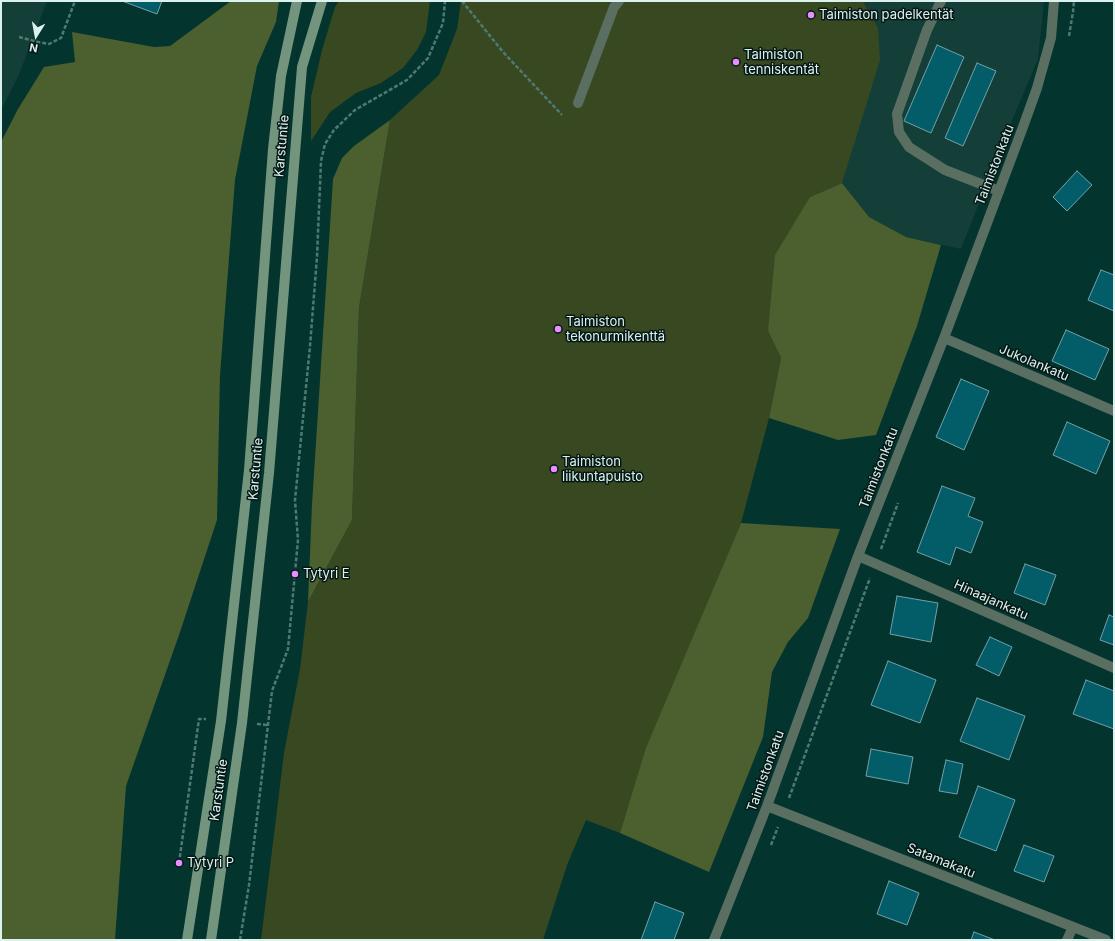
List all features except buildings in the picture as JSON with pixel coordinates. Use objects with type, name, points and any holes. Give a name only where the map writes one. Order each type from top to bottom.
[{"type":"main road","name":"Karstuntie","points":[[187,940],[221,721],[249,470],[273,149],[281,76],[297,1]]},
{"type":"main road","name":"Karstuntie","points":[[211,940],[242,723],[268,480],[302,67],[322,1]]},
{"type":"street","points":[[578,103],[614,7],[619,1]]},
{"type":"street","points":[[941,1],[927,30],[897,114],[899,132],[909,147],[945,170],[999,191]]},
{"type":"street","name":"Taimistonkatu","points":[[714,940],[767,806],[858,556],[944,338],[1037,88],[1051,38],[1054,1]]},
{"type":"street","name":"Jukolankatu","points":[[944,338],[1114,411]]},
{"type":"street","name":"Hinaajankatu","points":[[858,556],[1114,668]]},
{"type":"street","name":"Satamakatu","points":[[767,806],[1106,940]]},
{"type":"street","points":[[1068,940],[1073,927]]},
{"type":"path","points":[[19,36],[49,44],[61,38],[75,1]]},
{"type":"path","points":[[240,940],[249,884],[272,691],[288,648],[298,540],[295,500],[311,338],[321,161],[325,144],[334,130],[355,110],[407,80],[428,58],[443,23],[445,1]]},
{"type":"path","points":[[462,1],[503,52],[562,115]]},
{"type":"shaded area","points":[[1,1],[47,1],[18,77],[1,110]]},
{"type":"shaded area","points":[[863,1],[1044,1],[1038,59],[961,249],[906,237],[869,217],[842,183],[857,131],[878,28]]},
{"type":"green space","points":[[231,1],[279,1],[276,22],[257,66],[235,180],[220,375],[217,520],[179,635],[126,786],[115,940],[1,940],[1,142],[18,109],[44,67],[75,62],[72,32],[154,47],[170,46]]},
{"type":"green space","points":[[339,1],[430,1],[426,32],[417,50],[403,68],[381,83],[356,93],[330,112],[311,141],[311,97],[322,50],[335,7]]},
{"type":"green space","name":"Taimiston liikuntapuisto","points":[[461,1],[863,1],[878,28],[880,60],[842,183],[810,197],[768,331],[781,358],[769,418],[741,523],[647,748],[620,833],[586,820],[567,865],[543,940],[261,940],[284,753],[300,669],[308,602],[352,520],[359,308],[390,120],[439,75],[457,29]]},
{"type":"green space","points":[[390,120],[359,308],[352,520],[308,602],[312,504],[333,179],[342,158],[354,146]]},
{"type":"green space","points":[[842,183],[869,217],[906,237],[941,245],[917,326],[876,435],[838,440],[769,418],[781,358],[768,331],[775,255],[810,197]]},
{"type":"green space","points":[[741,523],[840,529],[808,618],[788,642],[772,672],[763,737],[709,872],[620,833],[646,748]]},
{"type":"place","name":"Taimiston padelkentät","points":[[811,15]]},
{"type":"place","name":"Taimiston tenniskentät","points":[[736,62]]},
{"type":"place","name":"Taimiston tekonurmikenttä","points":[[558,329]]},
{"type":"place","name":"Taimiston liikuntapuisto","points":[[554,469]]},
{"type":"place","name":"Tytyri E","points":[[295,574]]},
{"type":"place","name":"Tytyri P","points":[[179,863]]}]
